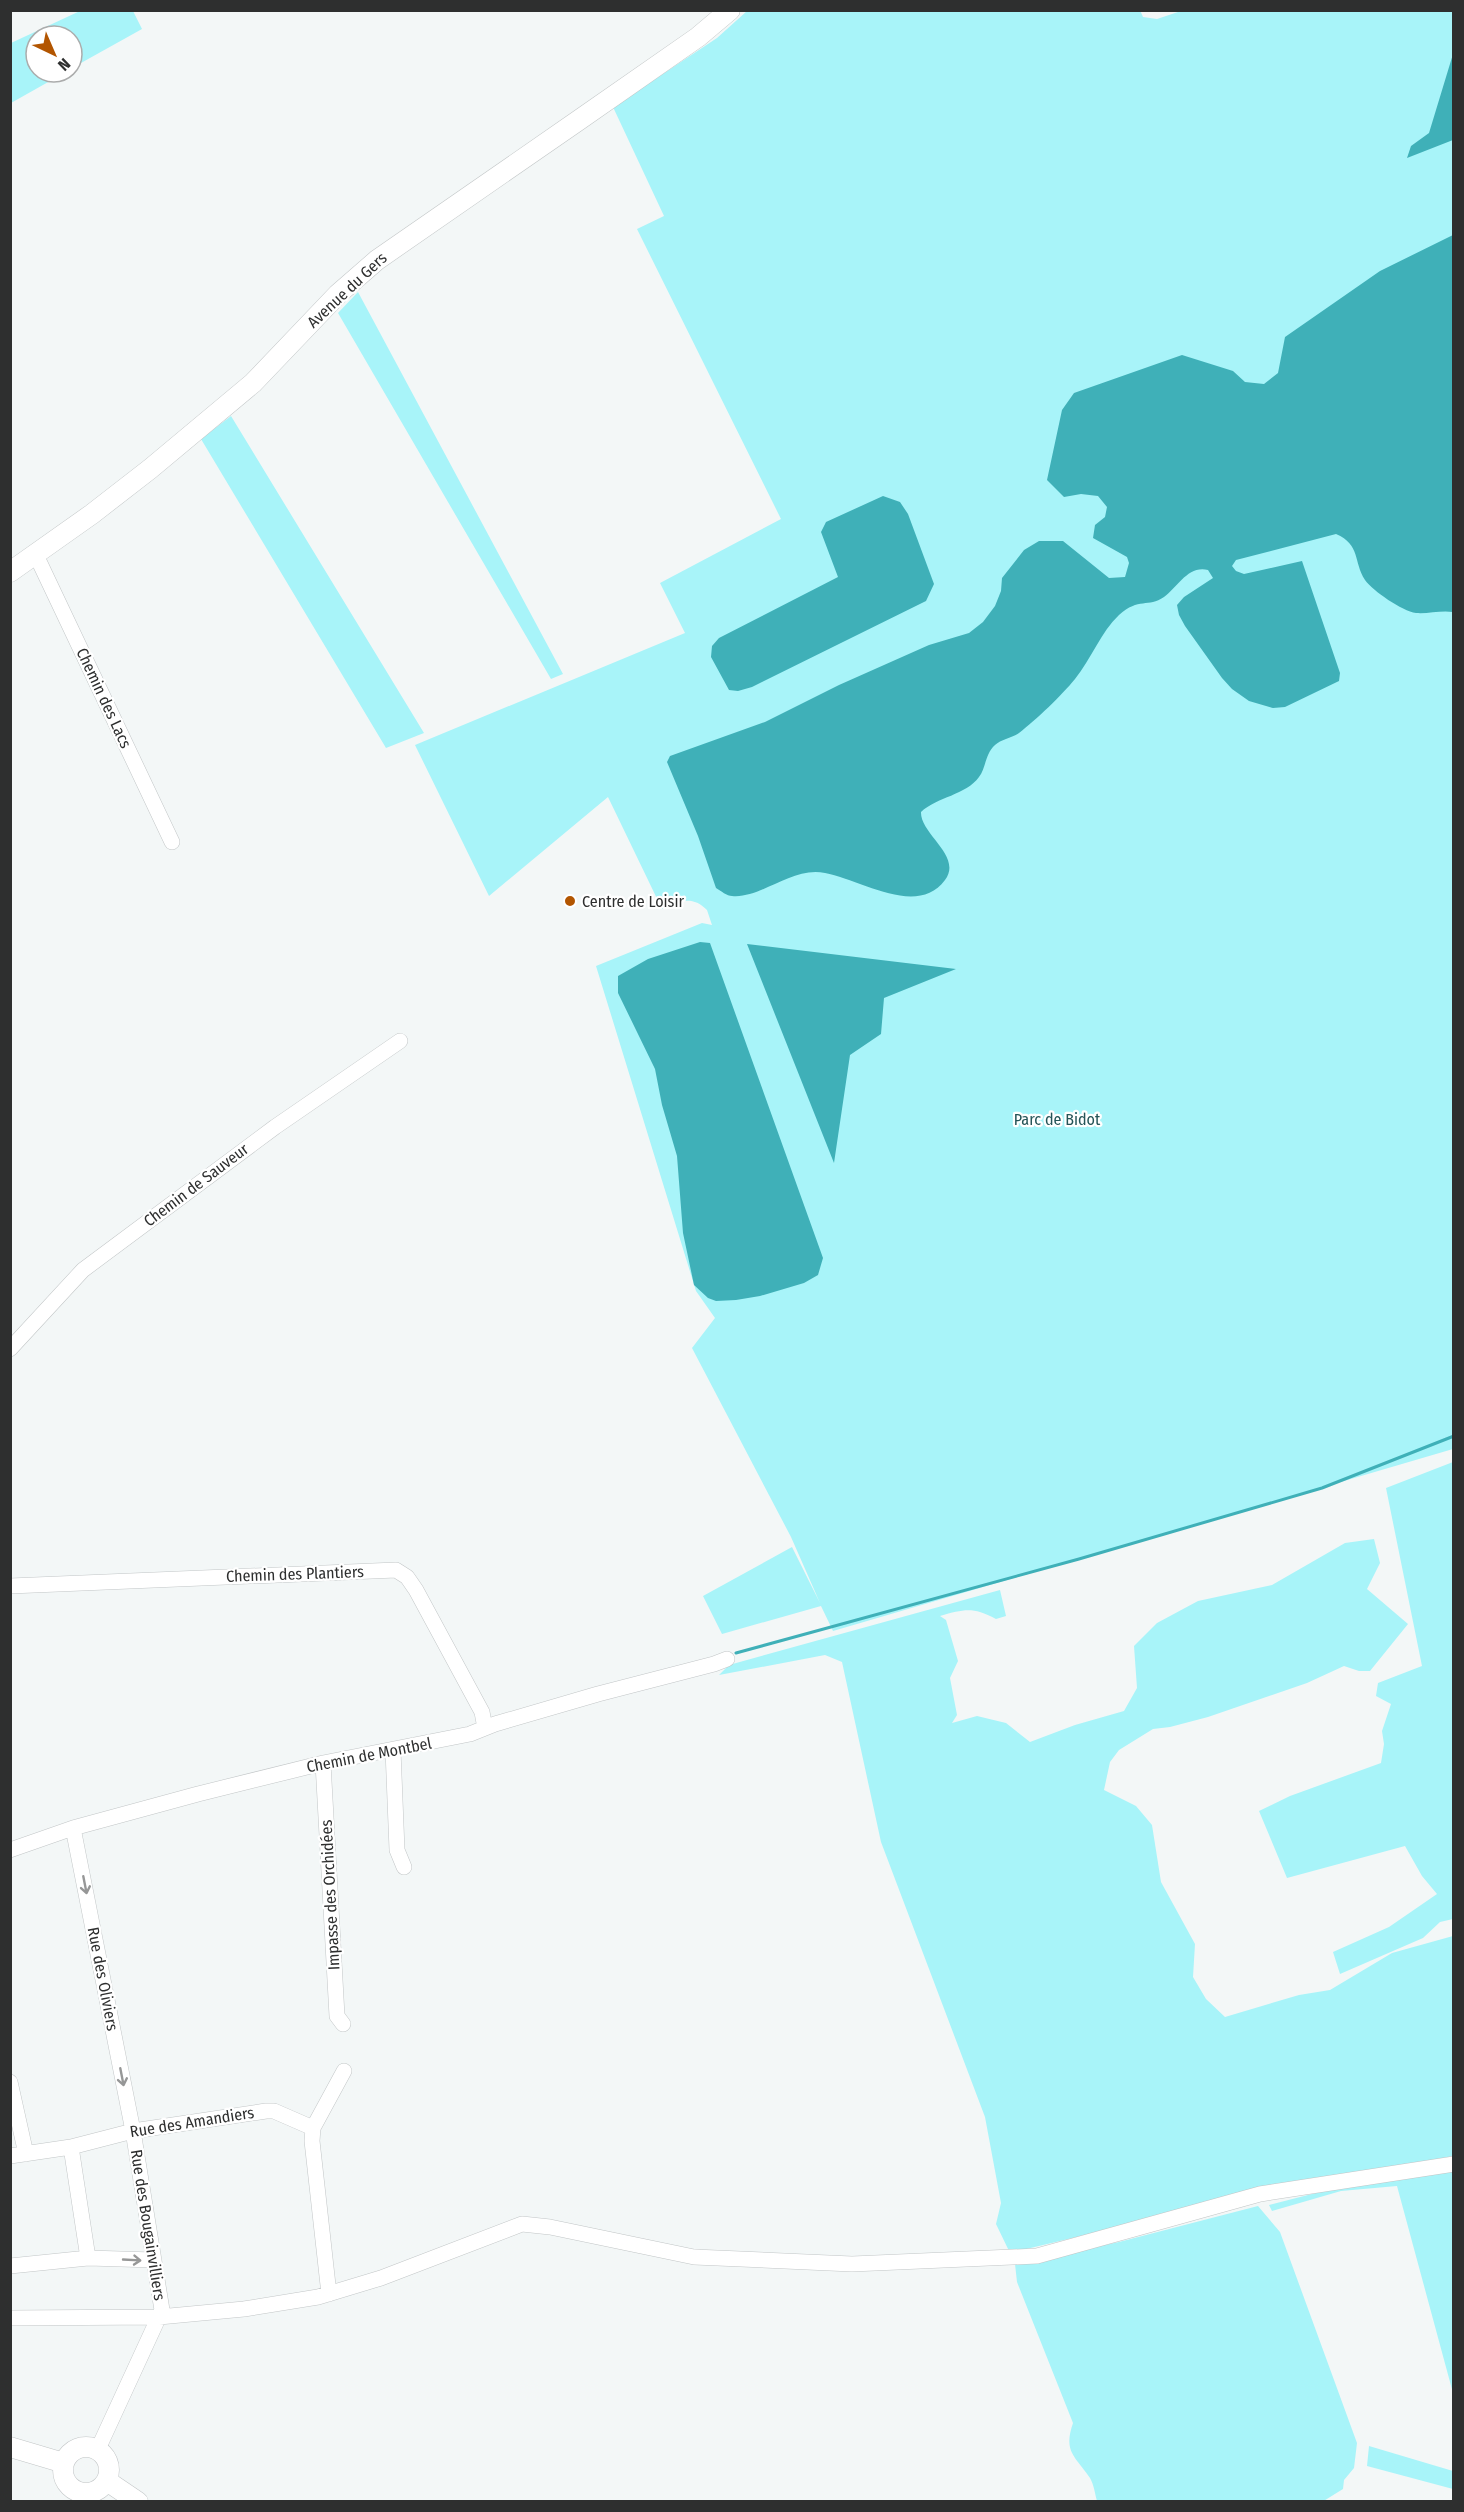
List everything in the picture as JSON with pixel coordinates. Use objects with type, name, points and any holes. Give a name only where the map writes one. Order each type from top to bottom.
[{"type":"main road","name":"Avenue du Gers","points":[[10,572],[150,469],[253,383],[338,294],[377,260],[698,37],[730,10]]},
{"type":"main road","points":[[10,2447],[64,2463]]},
{"type":"main road","points":[[91,2447],[98,2450],[105,2455],[109,2463],[110,2472],[107,2481],[102,2487],[88,2494],[74,2490],[64,2478],[64,2463],[67,2457],[78,2448],[91,2447]]},
{"type":"main road","points":[[107,2481],[138,2502]]},
{"type":"street","name":"Chemin des Lacs","points":[[36,555],[172,842]]},
{"type":"street","name":"Chemin de Sauveur","points":[[10,1349],[83,1270],[275,1126],[400,1041]]},
{"type":"street","name":"Chemin des Plantiers","points":[[10,1586],[396,1570],[407,1577],[416,1590],[482,1712],[485,1728]]},
{"type":"street","name":"Chemin de Montbel","points":[[10,1850],[73,1828],[198,1794],[323,1763],[470,1734],[727,1659]]},
{"type":"street","points":[[393,1750],[397,1850],[404,1868]]},
{"type":"street","name":"Impasse des Orchidées","points":[[323,1763],[337,2016],[343,2024]]},
{"type":"street","name":"Rue des Oliviers","points":[[73,1828],[133,2131]]},
{"type":"street","points":[[329,2294],[312,2141],[313,2128],[344,2071]]},
{"type":"street","points":[[10,2082],[18,2155]]},
{"type":"street","name":"Rue des Amandiers","points":[[18,2155],[71,2147],[133,2131],[266,2111],[274,2111],[313,2128]]},
{"type":"street","name":"Rue des Bougainvilliers","points":[[98,2450],[162,2310],[133,2131]]},
{"type":"street","points":[[71,2147],[88,2258]]},
{"type":"street","points":[[10,2318],[159,2317],[244,2309],[329,2294],[381,2278],[522,2224],[550,2227],[694,2257],[852,2264],[1037,2256],[1260,2194],[1454,2164]]},
{"type":"street","points":[[10,2266],[88,2258],[154,2260]]},
{"type":"green space","name":"Parc de Bidot","points":[[1140,10],[1143,17],[1157,19],[1184,10],[1453,11],[1453,1449],[833,1631],[821,1606],[722,1634],[703,1596],[792,1547],[820,1603],[791,1537],[692,1348],[715,1318],[696,1291],[596,966],[702,923],[712,925],[707,910],[691,901],[680,902],[662,909],[608,797],[489,896],[415,745],[685,633],[660,583],[781,519],[637,229],[664,216],[613,107],[717,38],[747,11]]},
{"type":"green space","points":[[80,11],[133,11],[142,29],[84,61],[84,24],[52,24]]},
{"type":"green space","points":[[24,37],[24,84],[45,84],[11,103],[11,43]]},
{"type":"green space","points":[[358,292],[563,674],[551,679],[338,313]]},
{"type":"green space","points":[[231,416],[424,733],[386,748],[201,439]]},
{"type":"green space","points":[[1453,1462],[1453,1919],[1440,1922],[1423,1938],[1340,1974],[1333,1952],[1389,1927],[1437,1894],[1422,1876],[1405,1846],[1287,1878],[1259,1811],[1290,1796],[1381,1763],[1384,1744],[1382,1731],[1391,1704],[1376,1696],[1378,1683],[1422,1666],[1386,1488]]},
{"type":"green space","points":[[1374,1539],[1380,1563],[1367,1589],[1408,1624],[1370,1671],[1359,1671],[1344,1666],[1307,1683],[1208,1717],[1153,1729],[1119,1750],[1110,1762],[1104,1790],[1136,1806],[1152,1825],[1161,1882],[1195,1944],[1193,1977],[1206,1999],[1225,2017],[1299,1995],[1330,1990],[1392,1953],[1453,1936],[1453,2156],[1235,2199],[1010,2253],[996,2224],[1001,2203],[985,2117],[881,1842],[842,1662],[825,1655],[719,1675],[729,1665],[1000,1590],[1006,1616],[996,1619],[981,1612],[969,1610],[940,1616],[946,1620],[958,1661],[950,1678],[957,1715],[952,1723],[977,1716],[1006,1723],[1030,1742],[1075,1725],[1124,1711],[1137,1688],[1134,1646],[1157,1623],[1198,1601],[1272,1585],[1345,1543]]},
{"type":"green space","points":[[1453,2170],[1453,2393],[1397,2186],[1341,2191],[1272,2211],[1269,2205],[1343,2186]]},
{"type":"green space","points":[[1258,2206],[1280,2232],[1357,2443],[1354,2468],[1344,2480],[1343,2489],[1322,2502],[1097,2501],[1090,2478],[1072,2453],[1069,2441],[1073,2423],[1017,2282],[1015,2264],[1119,2242]]},
{"type":"green space","points":[[1369,2446],[1453,2471],[1453,2489],[1367,2466]]},
{"type":"shaded area","points":[[1453,54],[1453,140],[1407,158],[1411,146],[1429,133]]},
{"type":"shaded area","points":[[1453,235],[1453,612],[1416,613],[1403,609],[1388,600],[1365,580],[1353,548],[1344,538],[1336,534],[1236,560],[1232,566],[1236,571],[1244,574],[1302,561],[1340,673],[1339,681],[1285,707],[1273,708],[1249,701],[1232,689],[1185,626],[1177,605],[1184,597],[1213,578],[1208,570],[1195,571],[1164,597],[1153,602],[1132,606],[1119,615],[1107,629],[1075,679],[1019,733],[995,745],[979,777],[973,783],[921,812],[927,829],[949,862],[949,871],[945,880],[933,891],[919,896],[904,896],[825,873],[813,872],[789,878],[743,896],[730,896],[716,888],[698,836],[667,762],[670,756],[765,722],[839,685],[929,645],[969,633],[983,622],[995,606],[1001,591],[1002,578],[1024,550],[1039,541],[1063,541],[1109,578],[1125,577],[1129,563],[1127,557],[1093,538],[1095,525],[1105,517],[1107,507],[1098,496],[1081,494],[1064,497],[1047,480],[1062,410],[1074,393],[1182,355],[1233,371],[1245,382],[1264,384],[1278,373],[1285,337],[1380,271]]},
{"type":"shaded area","points":[[883,496],[900,502],[908,514],[934,584],[926,601],[752,687],[738,691],[729,690],[711,657],[712,646],[719,638],[838,577],[821,532],[826,522]]},
{"type":"shaded area","points":[[700,942],[710,943],[823,1258],[818,1275],[804,1283],[760,1296],[736,1300],[716,1301],[708,1298],[694,1285],[683,1233],[677,1156],[662,1105],[655,1069],[618,993],[618,976],[648,959]]},
{"type":"shaded area","points":[[747,944],[956,969],[884,998],[881,1034],[850,1055],[834,1163]]},
{"type":"waterway","points":[[736,1653],[1079,1559],[1322,1488],[1454,1436]]},
{"type":"place","name":"Centre de Loisir","points":[[570,901]]}]
